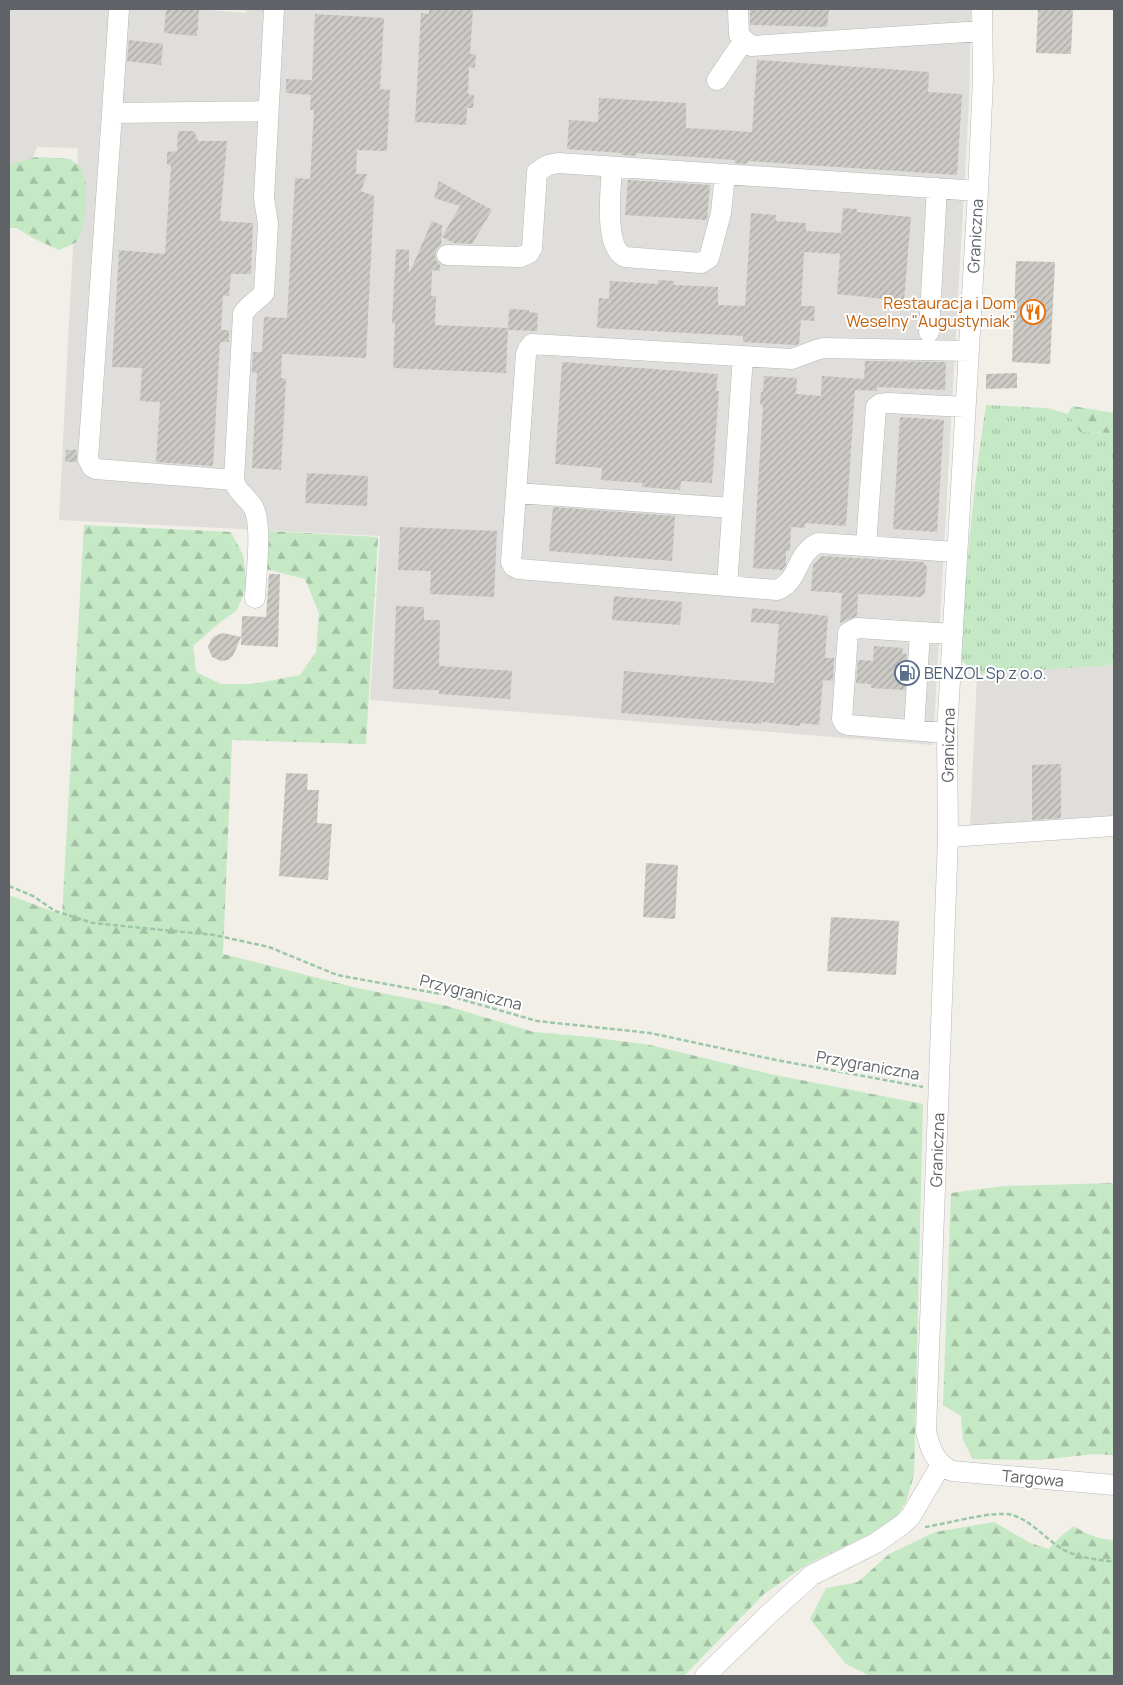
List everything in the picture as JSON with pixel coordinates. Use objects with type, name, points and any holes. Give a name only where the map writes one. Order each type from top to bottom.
[{"type":"street","points":[[119,9],[88,459],[96,469],[234,480]]},
{"type":"street","points":[[255,598],[258,523],[253,507],[236,489],[234,480],[243,314],[249,304],[264,293],[268,224],[264,198],[267,110],[274,9]]},
{"type":"street","points":[[738,9],[738,35],[750,46],[982,32]]},
{"type":"street","name":"Graniczna","points":[[947,1468],[929,1446],[926,1431],[948,837],[947,733],[978,190],[982,78],[982,9]]},
{"type":"street","points":[[717,80],[744,40]]},
{"type":"street","points":[[112,113],[267,110]]},
{"type":"street","points":[[447,255],[520,257],[525,255],[532,248],[537,172],[548,165],[558,163],[978,190]]},
{"type":"street","points":[[612,167],[609,214],[616,249],[620,255],[701,263],[709,258],[714,240],[721,213],[725,174]]},
{"type":"street","points":[[929,332],[937,188]]},
{"type":"street","points":[[957,552],[818,543],[805,552],[791,581],[778,590],[519,569],[511,562],[526,354],[532,344],[792,359],[824,348],[969,351]]},
{"type":"street","points":[[727,586],[743,356]]},
{"type":"street","points":[[866,546],[876,407],[880,404],[888,403],[966,407]]},
{"type":"street","points":[[516,492],[732,508]]},
{"type":"street","points":[[947,733],[849,725],[845,724],[842,719],[848,633],[850,631],[857,628],[952,634]]},
{"type":"street","points":[[914,730],[920,632]]},
{"type":"street","points":[[948,837],[1114,826]]},
{"type":"street","points":[[705,1676],[768,1614],[812,1575],[881,1540],[903,1524],[947,1468]]},
{"type":"street","name":"Targowa","points":[[947,1468],[1114,1485]]},
{"type":"path","name":"Przygraniczna","points":[[9,886],[33,896],[55,911],[93,923],[214,935],[269,947],[337,975],[446,995],[537,1021],[650,1033],[776,1060],[939,1090]]},
{"type":"path","points":[[903,1524],[919,1527],[940,1525],[984,1516],[1010,1514],[1025,1520],[1061,1548],[1080,1557],[1114,1562]]},
{"type":"shaded area","points":[[9,9],[195,9],[246,13],[246,9],[971,9],[969,103],[933,745],[370,700],[380,536],[59,520],[78,148],[37,147],[9,227]]},
{"type":"shaded area","points":[[1114,665],[1114,817],[970,828],[977,674]]},
{"type":"green space","points":[[37,157],[70,159],[80,166],[86,183],[84,224],[77,242],[59,250],[16,228],[9,228],[9,164]]},
{"type":"green space","points":[[986,405],[1047,408],[1068,414],[1080,432],[1114,433],[1114,665],[977,674],[961,660],[970,532]]},
{"type":"green space","points":[[1072,406],[1114,413],[1114,433],[1080,432],[1068,414]]},
{"type":"green space","points":[[84,525],[231,532],[243,555],[247,586],[237,610],[193,646],[196,672],[221,684],[252,684],[300,675],[316,652],[319,613],[305,579],[266,569],[269,531],[378,537],[366,744],[232,740],[223,954],[357,988],[447,1006],[534,1032],[650,1045],[770,1074],[923,1104],[914,1475],[906,1502],[896,1517],[868,1535],[808,1564],[764,1594],[684,1676],[9,1676],[9,895],[62,915]]},
{"type":"green space","points":[[1114,1183],[1114,1455],[1094,1454],[1040,1460],[973,1459],[963,1440],[961,1416],[943,1405],[951,1193],[1004,1186]]},
{"type":"green space","points":[[994,1522],[1030,1543],[1049,1549],[1074,1526],[1093,1536],[1114,1540],[1114,1676],[870,1676],[846,1664],[810,1619],[826,1588],[858,1582],[889,1554],[935,1532]]},
{"type":"building","points":[[166,9],[199,10],[197,36],[164,33]]},
{"type":"building","points":[[429,9],[473,9],[470,54],[476,54],[475,68],[469,67],[468,94],[474,95],[473,108],[467,108],[466,125],[415,122],[421,13],[429,14]]},
{"type":"building","points":[[750,9],[829,9],[827,27],[750,25]]},
{"type":"building","points":[[1038,9],[1073,9],[1071,54],[1036,53]]},
{"type":"building","points":[[315,14],[384,18],[380,89],[390,90],[387,151],[357,150],[356,174],[367,174],[361,191],[374,196],[366,358],[282,354],[281,378],[286,379],[281,470],[252,468],[257,373],[252,372],[253,352],[262,352],[264,317],[287,318],[295,178],[310,179],[314,110],[310,110],[311,95],[286,93],[286,79],[312,80]]},
{"type":"building","points":[[129,40],[163,44],[161,65],[127,61]]},
{"type":"building","points":[[757,60],[929,72],[928,92],[962,94],[957,175],[748,161],[747,164],[735,163],[735,160],[636,153],[636,156],[622,155],[622,153],[567,149],[569,120],[598,122],[599,98],[686,103],[686,128],[752,132]]},
{"type":"building","points":[[178,131],[194,131],[198,141],[227,141],[220,221],[253,223],[251,274],[231,274],[229,296],[223,295],[221,330],[229,330],[229,342],[220,342],[213,466],[156,462],[160,402],[140,401],[142,368],[112,367],[119,250],[165,254],[171,166],[167,164],[167,152],[177,151]]},
{"type":"building","points":[[628,180],[710,185],[707,220],[625,215]]},
{"type":"building","points":[[439,181],[492,210],[472,244],[454,243],[442,237],[460,206],[434,198]]},
{"type":"building","points":[[843,208],[857,209],[857,212],[911,217],[904,301],[837,294],[840,254],[804,252],[801,306],[815,306],[814,321],[801,320],[799,344],[743,342],[743,336],[597,328],[599,298],[609,299],[610,281],[658,284],[658,280],[674,281],[674,285],[718,287],[718,305],[745,306],[751,213],[776,215],[776,221],[806,223],[806,231],[841,233]]},
{"type":"building","points":[[432,221],[442,225],[441,245],[437,248],[435,254],[436,260],[440,265],[440,271],[432,270],[431,296],[436,296],[435,325],[508,328],[506,373],[393,368],[395,323],[392,323],[396,249],[409,250],[409,274]]},
{"type":"building","name":"Restauracja i Dom Weselny \"Augustyniak\"","points":[[1016,261],[1055,262],[1050,364],[1012,362]]},
{"type":"building","points":[[509,309],[529,310],[529,312],[538,313],[537,331],[508,330]]},
{"type":"building","points":[[865,361],[946,362],[945,390],[877,387],[877,391],[855,390],[846,526],[805,523],[805,528],[791,527],[790,551],[786,551],[786,565],[782,570],[753,568],[763,405],[760,405],[764,376],[797,378],[796,394],[821,396],[822,376],[864,379]]},
{"type":"building","points":[[562,362],[718,374],[716,391],[719,391],[712,483],[681,481],[680,490],[642,487],[643,483],[601,480],[602,468],[555,464]]},
{"type":"building","points":[[1017,373],[1017,388],[986,389],[986,374]]},
{"type":"building","points":[[900,417],[944,420],[937,532],[893,529]]},
{"type":"building","points":[[66,450],[77,450],[77,462],[65,462]]},
{"type":"building","points":[[307,473],[368,476],[367,506],[305,503]]},
{"type":"building","points":[[553,507],[675,516],[672,561],[549,551]]},
{"type":"building","points":[[400,527],[497,531],[494,597],[430,594],[431,571],[398,570]]},
{"type":"building","points":[[822,556],[923,562],[927,567],[925,593],[920,597],[858,594],[857,616],[840,623],[842,593],[811,591],[813,565]]},
{"type":"building","points":[[269,574],[280,574],[278,647],[241,645],[242,616],[266,617]]},
{"type":"building","points":[[614,596],[682,602],[680,625],[612,620]]},
{"type":"building","points":[[396,606],[424,607],[424,620],[440,620],[439,666],[512,671],[510,699],[439,694],[439,690],[393,689]]},
{"type":"building","points":[[752,608],[828,616],[825,658],[834,658],[833,681],[823,680],[819,725],[800,723],[800,726],[761,722],[761,724],[621,713],[624,671],[774,683],[779,624],[751,622]]},
{"type":"building","points":[[223,633],[241,637],[233,656],[228,660],[221,661],[212,657],[208,647],[212,638]]},
{"type":"building","points":[[874,646],[903,648],[902,653],[907,654],[905,690],[871,688],[871,684],[856,683],[858,660],[873,661]]},
{"type":"building","points":[[1061,764],[1061,818],[1032,820],[1032,765]]},
{"type":"building","points":[[286,773],[308,774],[307,790],[319,790],[317,823],[332,824],[328,880],[279,876]]},
{"type":"building","points":[[646,863],[678,865],[675,919],[643,917]]},
{"type":"building","points":[[831,917],[899,921],[896,975],[827,971]]},
{"type":"place","name":"Restauracja i Dom Weselny \"Augustyniak\"","points":[[1033,312]]},
{"type":"place","name":"BENZOL Sp z o.o.","points":[[907,673]]}]
